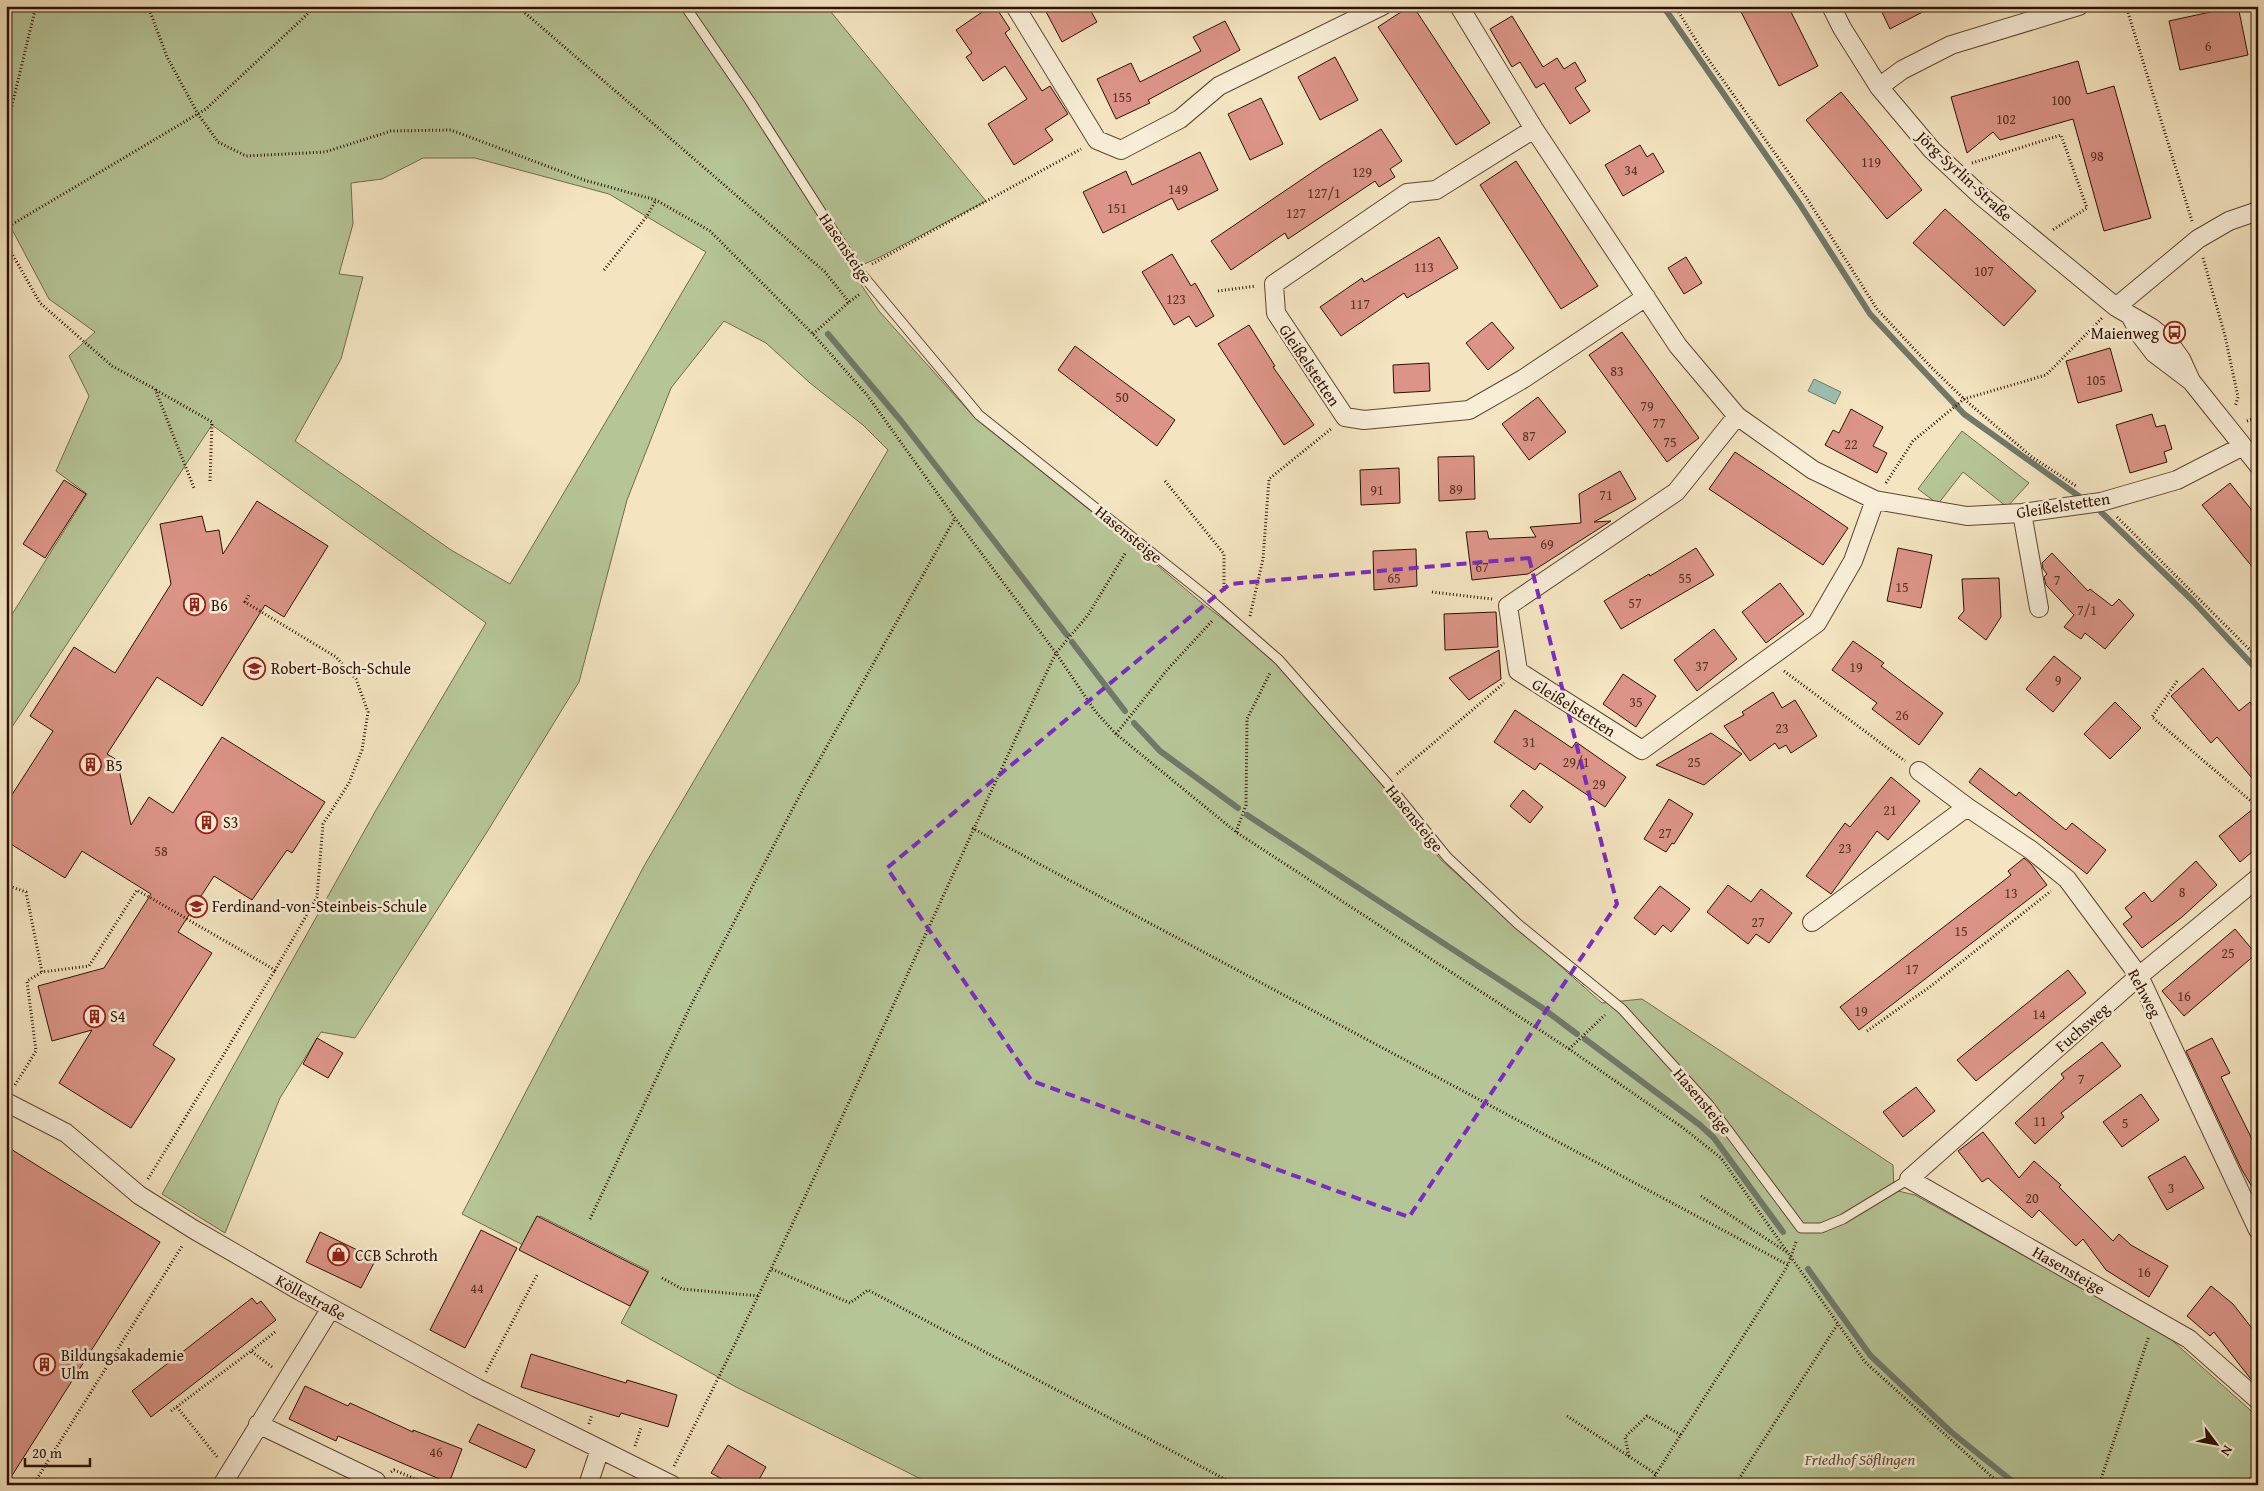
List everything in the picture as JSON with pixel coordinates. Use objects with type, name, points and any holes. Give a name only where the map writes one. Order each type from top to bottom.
[{"type":"street","points":[[1015,6],[1097,140],[1121,150],[1180,119],[1218,86],[1382,6]]},
{"type":"street","name":"Gleißelstetten","points":[[1459,6],[1534,129],[1678,346],[1736,416],[1814,470],[1875,500],[1967,516],[2022,513],[2101,502],[2177,480],[2243,446]]},
{"type":"street","name":"Jörg-Syrlin-Straße","points":[[1832,6],[1842,28],[1879,87],[1932,150],[1980,195],[2131,317],[2141,336],[2154,353],[2190,381],[2258,464]]},
{"type":"street","points":[[1879,87],[1902,70],[1951,45],[2080,6]]},
{"type":"street","points":[[1274,284],[1407,193],[1436,190],[1534,129]]},
{"type":"street","points":[[2116,306],[2198,239],[2229,221],[2258,211]]},
{"type":"street","name":"Gleißelstetten","points":[[1274,284],[1276,313],[1346,417],[1364,420],[1469,410],[1523,379],[1646,297]]},
{"type":"street","points":[[1515,601],[1676,492],[1736,416]]},
{"type":"street","name":"Gleißelstetten","points":[[1515,601],[1508,606],[1518,671],[1642,750],[1817,623],[1853,561],[1875,500]]},
{"type":"street","points":[[2022,513],[2039,608]]},
{"type":"street","name":"Rehweg","points":[[1919,772],[2031,850],[2067,878],[2139,976],[2258,1230]]},
{"type":"street","points":[[1812,922],[1966,806]]},
{"type":"street","name":"Fuchsweg","points":[[1909,1179],[2139,976],[2258,878]]},
{"type":"street","name":"Köllestraße","points":[[9,1097],[66,1133],[139,1195],[193,1229],[331,1308],[477,1388],[669,1483]]},
{"type":"street","name":"Hasensteige","points":[[1909,1179],[2189,1339],[2258,1400]]},
{"type":"street","points":[[226,1478],[331,1308]]},
{"type":"street","points":[[258,1424],[377,1483]]},
{"type":"street","points":[[588,1485],[600,1449]]},
{"type":"lane","name":"Hasensteige","points":[[685,6],[750,101],[859,271],[979,415],[1223,610],[1279,660],[1386,783],[1447,857],[1518,924],[1617,1005],[1709,1105],[1800,1228]]},
{"type":"lane","points":[[1800,1228],[1821,1228],[1843,1219],[1909,1179]]},
{"type":"path","points":[[6,130],[36,6]]},
{"type":"path","points":[[148,6],[167,57],[198,114],[218,142],[246,156],[325,152],[391,131],[452,130],[584,180],[656,200],[710,231],[813,334],[867,395],[955,518],[1056,653],[1095,711],[1116,734],[1236,832],[1569,1049],[1682,1126],[1721,1158],[1791,1255],[1837,1325],[1865,1362],[2001,1485]]},
{"type":"path","points":[[6,228],[198,114],[316,6]]},
{"type":"path","points":[[517,6],[825,272],[849,302]]},
{"type":"path","points":[[1675,6],[1703,52],[1806,197],[1878,309],[1931,367],[1964,399],[2032,456],[2101,502],[2258,658]]},
{"type":"path","points":[[2126,6],[2198,239],[2225,336],[2238,397],[2230,428]]},
{"type":"path","points":[[1953,169],[2062,135],[2087,208],[2058,226]]},
{"type":"path","points":[[859,271],[1097,140]]},
{"type":"path","points":[[604,270],[646,216],[656,200]]},
{"type":"path","points":[[6,243],[40,303],[112,366],[212,422],[210,481]]},
{"type":"path","points":[[1218,291],[1274,284]]},
{"type":"path","points":[[813,334],[849,302],[872,287]]},
{"type":"path","points":[[1875,500],[1913,441],[1947,415],[1964,399],[2046,376],[2095,324],[2116,306]]},
{"type":"path","points":[[155,389],[194,488]]},
{"type":"path","points":[[1246,630],[1263,559],[1269,479],[1346,417]]},
{"type":"path","points":[[1116,734],[1167,670],[1223,610],[1224,554],[1165,481]]},
{"type":"path","points":[[590,1219],[690,1007],[802,789],[955,518]]},
{"type":"path","points":[[669,1483],[760,1296],[972,828],[1056,653],[1088,615],[1135,539]]},
{"type":"path","points":[[1432,592],[1515,601]]},
{"type":"path","points":[[139,1195],[317,897],[323,824],[349,784],[362,750],[368,712],[356,679],[336,657],[245,602],[249,595]]},
{"type":"path","points":[[1767,659],[1919,772]]},
{"type":"path","points":[[1236,832],[1246,805],[1247,719],[1270,673],[1279,660]]},
{"type":"path","points":[[1386,783],[1518,671]]},
{"type":"path","points":[[2177,681],[2152,716],[2258,807]]},
{"type":"path","points":[[972,828],[1788,1266]]},
{"type":"path","points":[[1867,1031],[1931,986],[2067,878]]},
{"type":"path","points":[[6,885],[26,892],[42,972]]},
{"type":"path","points":[[9,1097],[36,1051],[28,982],[42,972],[89,966],[137,890],[275,970]]},
{"type":"path","points":[[1569,1049],[1617,1005]]},
{"type":"path","points":[[1701,1196],[1791,1255]]},
{"type":"path","points":[[1649,1485],[1788,1266],[1800,1228]]},
{"type":"path","points":[[33,1485],[193,1229]]},
{"type":"path","points":[[772,1269],[850,1303],[868,1290],[1236,1485]]},
{"type":"path","points":[[477,1388],[538,1275]]},
{"type":"path","points":[[662,1278],[682,1289],[760,1296]]},
{"type":"path","points":[[2099,1485],[2154,1319]]},
{"type":"path","points":[[1735,1485],[1837,1325]]},
{"type":"path","points":[[171,1412],[275,1332]]},
{"type":"path","points":[[251,1351],[287,1377]]},
{"type":"path","points":[[177,1407],[226,1478]]},
{"type":"path","points":[[1567,1416],[1656,1474]]},
{"type":"path","points":[[1629,1457],[1625,1438],[1647,1416],[1681,1435]]},
{"type":"path","points":[[377,1483],[394,1470],[430,1485]]},
{"type":"highlighted area","points":[[1529,558],[1617,904],[1409,1217],[1032,1081],[887,868],[1230,584]]},
{"type":"green space","name":"Friedhof Söflingen","points":[[6,6],[826,6],[986,201],[880,257],[851,270],[879,311],[976,419],[1132,544],[1202,603],[1243,634],[1290,676],[1382,785],[1441,860],[1602,1003],[1642,999],[1893,1165],[1894,1190],[1915,1195],[2165,1334],[2258,1417],[2258,1485],[933,1485],[736,1387],[621,1323],[649,1271],[540,1216],[523,1245],[462,1214],[644,866],[888,450],[863,425],[810,383],[766,343],[724,321],[671,388],[627,500],[579,682],[487,832],[355,1038],[321,1032],[280,1098],[225,1233],[162,1194],[376,810],[486,623],[212,425],[6,736],[6,624],[87,494],[56,471],[89,396],[69,356],[95,332],[49,299],[8,222],[6,223]],"holes":[[[423,158],[475,158],[609,194],[706,252],[510,584],[451,550],[295,441],[341,359],[363,277],[339,274],[353,224],[351,183],[382,179]]]},
{"type":"green space","points":[[1962,431],[2029,483],[2007,507],[1963,472],[1938,504],[1918,489]]},
{"type":"shaded area","points":[[1814,379],[1841,392],[1835,404],[1808,391]]},
{"type":"building","points":[[991,6],[995,6],[1010,29],[1005,33],[1042,91],[1050,86],[1068,114],[1045,129],[1053,140],[1014,165],[988,124],[1027,99],[1005,66],[983,81],[966,57],[972,53],[956,30]]},
{"type":"building","points":[[1043,6],[1088,6],[1097,22],[1062,42]]},
{"type":"building","points":[[1410,6],[1413,6],[1490,123],[1456,145],[1378,27]]},
{"type":"building","points":[[1738,6],[1788,6],[1818,66],[1779,86]]},
{"type":"building","points":[[1879,6],[1934,6],[1890,29]]},
{"type":"building","points":[[2238,6],[2248,55],[2180,70],[2169,21]]},
{"type":"building","points":[[1512,16],[1543,67],[1557,58],[1564,69],[1575,62],[1586,81],[1575,88],[1590,111],[1570,124],[1544,83],[1536,88],[1520,62],[1512,67],[1490,29]]},
{"type":"building","points":[[1225,21],[1240,50],[1148,100],[1150,103],[1116,119],[1097,79],[1131,63],[1140,82],[1201,51],[1193,37]]},
{"type":"building","points":[[1335,57],[1358,100],[1320,120],[1298,77]]},
{"type":"building","points":[[2078,61],[2087,94],[2114,86],[2151,218],[2104,231],[2073,119],[2000,140],[1993,132],[1967,153],[1951,97]]},
{"type":"building","points":[[1841,92],[1922,190],[1887,219],[1806,120]]},
{"type":"building","points":[[1261,98],[1283,144],[1250,160],[1228,114]]},
{"type":"building","points":[[1381,129],[1402,161],[1390,169],[1395,177],[1379,187],[1375,181],[1288,239],[1285,233],[1231,270],[1211,241],[1323,165]]},
{"type":"building","points":[[1640,145],[1647,157],[1653,153],[1664,172],[1623,196],[1605,165]]},
{"type":"building","points":[[1200,152],[1218,190],[1178,210],[1172,198],[1103,233],[1083,192],[1126,171],[1132,185]]},
{"type":"building","points":[[1516,161],[1598,286],[1561,309],[1480,185]]},
{"type":"building","points":[[1945,209],[2036,291],[2004,326],[1913,243]]},
{"type":"building","points":[[1439,237],[1458,268],[1407,298],[1404,293],[1341,336],[1320,307],[1362,278],[1364,282]]},
{"type":"building","points":[[1172,254],[1191,286],[1195,283],[1214,316],[1196,327],[1189,316],[1174,325],[1142,272]]},
{"type":"building","points":[[1686,257],[1702,283],[1684,294],[1668,268]]},
{"type":"building","points":[[1492,322],[1514,348],[1488,370],[1466,343]]},
{"type":"building","points":[[1249,325],[1275,366],[1273,367],[1314,425],[1284,445],[1218,344]]},
{"type":"building","points":[[1622,332],[1699,438],[1667,462],[1589,355]]},
{"type":"building","points":[[1075,346],[1175,420],[1157,446],[1058,370]]},
{"type":"building","points":[[2110,348],[2122,391],[2078,403],[2066,361]]},
{"type":"building","points":[[1429,363],[1430,391],[1394,393],[1393,365]]},
{"type":"building","points":[[1538,397],[1566,432],[1529,460],[1502,424]]},
{"type":"building","points":[[1851,409],[1883,427],[1873,446],[1887,453],[1877,473],[1825,445],[1833,430],[1839,433]]},
{"type":"building","points":[[2152,414],[2156,427],[2165,425],[2172,449],[2164,452],[2167,462],[2130,473],[2116,425]]},
{"type":"building","points":[[1735,452],[1848,528],[1823,565],[1709,489]]},
{"type":"building","points":[[1474,456],[1475,499],[1439,501],[1438,457]]},
{"type":"building","points":[[1399,468],[1400,503],[1361,505],[1360,470]]},
{"type":"building","points":[[1620,471],[1636,499],[1594,522],[1611,521],[1528,574],[1472,580],[1466,532],[1487,531],[1489,539],[1536,537],[1530,527],[1581,523],[1579,494]]},
{"type":"building","points":[[64,480],[86,494],[45,558],[23,544]]},
{"type":"building","points":[[2230,483],[2258,518],[2258,574],[2202,505]]},
{"type":"building","points":[[257,501],[328,546],[284,617],[265,605],[202,706],[157,677],[107,754],[117,760],[131,825],[149,797],[173,813],[222,737],[325,802],[292,853],[287,850],[252,900],[214,876],[178,932],[212,953],[153,1045],[175,1059],[131,1128],[59,1083],[92,1030],[52,1041],[38,986],[104,968],[151,894],[82,851],[65,878],[6,841],[6,804],[53,731],[30,716],[74,647],[115,673],[171,584],[160,524],[202,516],[206,532],[219,530],[223,554]]},
{"type":"building","points":[[1696,548],[1714,575],[1621,629],[1604,601]]},
{"type":"building","points":[[1898,548],[1932,555],[1921,608],[1887,601]]},
{"type":"building","points":[[1416,549],[1417,586],[1374,590],[1373,551]]},
{"type":"building","points":[[2052,553],[2088,591],[2090,589],[2112,606],[2119,599],[2134,615],[2105,649],[2085,633],[2081,639],[2064,627],[2074,615],[2046,585],[2044,577],[2047,574],[2043,569],[2042,563]]},
{"type":"building","points":[[1999,578],[2001,617],[1986,640],[1958,618],[1964,611],[1962,579]]},
{"type":"building","points":[[1780,583],[1804,614],[1766,643],[1742,612]]},
{"type":"building","points":[[1496,612],[1498,647],[1445,650],[1444,614]]},
{"type":"building","points":[[1714,629],[1737,659],[1697,691],[1674,660]]},
{"type":"building","points":[[1853,641],[1884,663],[1881,666],[1943,713],[1919,745],[1872,709],[1877,703],[1832,670]]},
{"type":"building","points":[[1499,650],[1501,679],[1469,700],[1449,678]]},
{"type":"building","points":[[2054,656],[2081,678],[2053,712],[2026,689]]},
{"type":"building","points":[[2203,668],[2239,711],[2250,702],[2258,712],[2258,785],[2217,737],[2211,743],[2171,696]]},
{"type":"building","points":[[1623,674],[1656,696],[1636,727],[1603,704]]},
{"type":"building","points":[[1773,692],[1782,708],[1795,700],[1817,736],[1791,753],[1786,745],[1779,749],[1775,743],[1750,761],[1724,726],[1744,715],[1742,712]]},
{"type":"building","points":[[2115,702],[2141,728],[2110,759],[2084,734]]},
{"type":"building","points":[[1515,710],[1572,748],[1576,742],[1626,777],[1605,807],[1540,763],[1535,770],[1494,742]]},
{"type":"building","points":[[1711,733],[1742,754],[1704,785],[1656,765]]},
{"type":"building","points":[[1980,768],[2016,796],[2019,792],[2066,830],[2072,823],[2106,850],[2087,874],[1969,782]]},
{"type":"building","points":[[1891,777],[1920,801],[1888,840],[1877,831],[1831,894],[1806,876],[1845,823],[1850,827]]},
{"type":"building","points":[[1523,790],[1543,807],[1530,823],[1510,806]]},
{"type":"building","points":[[1669,799],[1693,814],[1674,844],[1672,843],[1666,852],[1644,839]]},
{"type":"building","points":[[2258,805],[2258,847],[2240,862],[2219,836]]},
{"type":"building","points":[[2024,858],[2047,885],[1859,1030],[1840,1007],[2011,875],[2008,871]]},
{"type":"building","points":[[2196,861],[2217,885],[2182,917],[2142,948],[2123,924],[2132,917],[2125,908],[2144,892],[2152,902]]},
{"type":"building","points":[[1728,885],[1751,902],[1761,889],[1792,913],[1769,943],[1756,934],[1748,944],[1707,912]]},
{"type":"building","points":[[1660,886],[1690,909],[1671,932],[1663,925],[1655,935],[1634,918]]},
{"type":"building","points":[[2235,929],[2256,954],[2184,1016],[2162,991]]},
{"type":"building","points":[[2068,970],[2086,993],[1976,1081],[1957,1060]]},
{"type":"building","points":[[317,1038],[343,1053],[328,1078],[303,1064]]},
{"type":"building","points":[[2212,1038],[2230,1073],[2221,1077],[2258,1151],[2258,1197],[2242,1170],[2186,1051]]},
{"type":"building","points":[[2102,1042],[2121,1066],[2061,1113],[2064,1117],[2035,1144],[2015,1123],[2064,1078],[2061,1074]]},
{"type":"building","points":[[1916,1087],[1935,1111],[1903,1137],[1883,1112]]},
{"type":"building","points":[[2141,1094],[2159,1120],[2122,1147],[2103,1122]]},
{"type":"building","points":[[1983,1132],[2019,1178],[2034,1161],[2061,1185],[2059,1187],[2113,1241],[2119,1234],[2131,1245],[2168,1266],[2149,1297],[2106,1270],[2083,1239],[2076,1246],[2039,1210],[2032,1218],[1988,1178],[1982,1182],[1958,1151]]},
{"type":"building","name":"Bildungsakademie Ulm","points":[[6,1146],[160,1242],[6,1485]]},
{"type":"building","points":[[2185,1156],[2204,1188],[2167,1210],[2148,1177]]},
{"type":"building","points":[[537,1216],[648,1272],[630,1306],[519,1250]]},
{"type":"building","points":[[481,1230],[517,1248],[465,1348],[430,1330]]},
{"type":"building","points":[[320,1232],[376,1259],[361,1288],[306,1262]]},
{"type":"building","points":[[2211,1286],[2233,1304],[2258,1336],[2258,1386],[2214,1332],[2210,1336],[2187,1316]]},
{"type":"building","points":[[252,1298],[257,1304],[261,1301],[276,1320],[151,1417],[132,1391]]},
{"type":"building","points":[[531,1354],[626,1383],[627,1380],[677,1395],[668,1427],[621,1413],[619,1417],[521,1387]]},
{"type":"building","points":[[305,1386],[348,1406],[350,1403],[413,1432],[413,1430],[462,1449],[449,1483],[338,1436],[336,1441],[289,1419]]},
{"type":"building","points":[[478,1424],[535,1450],[526,1468],[469,1442]]},
{"type":"building","points":[[728,1445],[766,1467],[756,1485],[733,1485],[711,1473]]},
{"type":"waterway","points":[[1663,6],[1799,203],[1870,314],[1964,414],[2080,497]]},
{"type":"waterway","points":[[828,334],[902,422],[1067,635]]},
{"type":"waterway","points":[[2101,512],[2192,600],[2258,671]]},
{"type":"waterway","points":[[1072,642],[1125,711]]},
{"type":"waterway","points":[[1134,723],[1160,751],[1238,808]]},
{"type":"waterway","points":[[1247,815],[1541,1007],[1577,1034]]},
{"type":"waterway","points":[[1585,1039],[1700,1125],[1714,1138],[1783,1232]]},
{"type":"waterway","points":[[1808,1269],[1870,1355],[1951,1432],[2017,1485]]},
{"type":"place","name":"Maienweg","points":[[2175,333]]},
{"type":"place","name":"B6","points":[[195,605]]},
{"type":"place","name":"Robert-Bosch-Schule","points":[[255,668]]},
{"type":"place","name":"B5","points":[[90,765]]},
{"type":"place","name":"S3","points":[[207,822]]},
{"type":"place","name":"Ferdinand-von-Steinbeis-Schule","points":[[196,906]]},
{"type":"place","name":"S4","points":[[94,1016]]},
{"type":"place","name":"CCB Schroth","points":[[339,1255]]},
{"type":"place","name":"Bildungsakademie Ulm","points":[[45,1364]]}]
